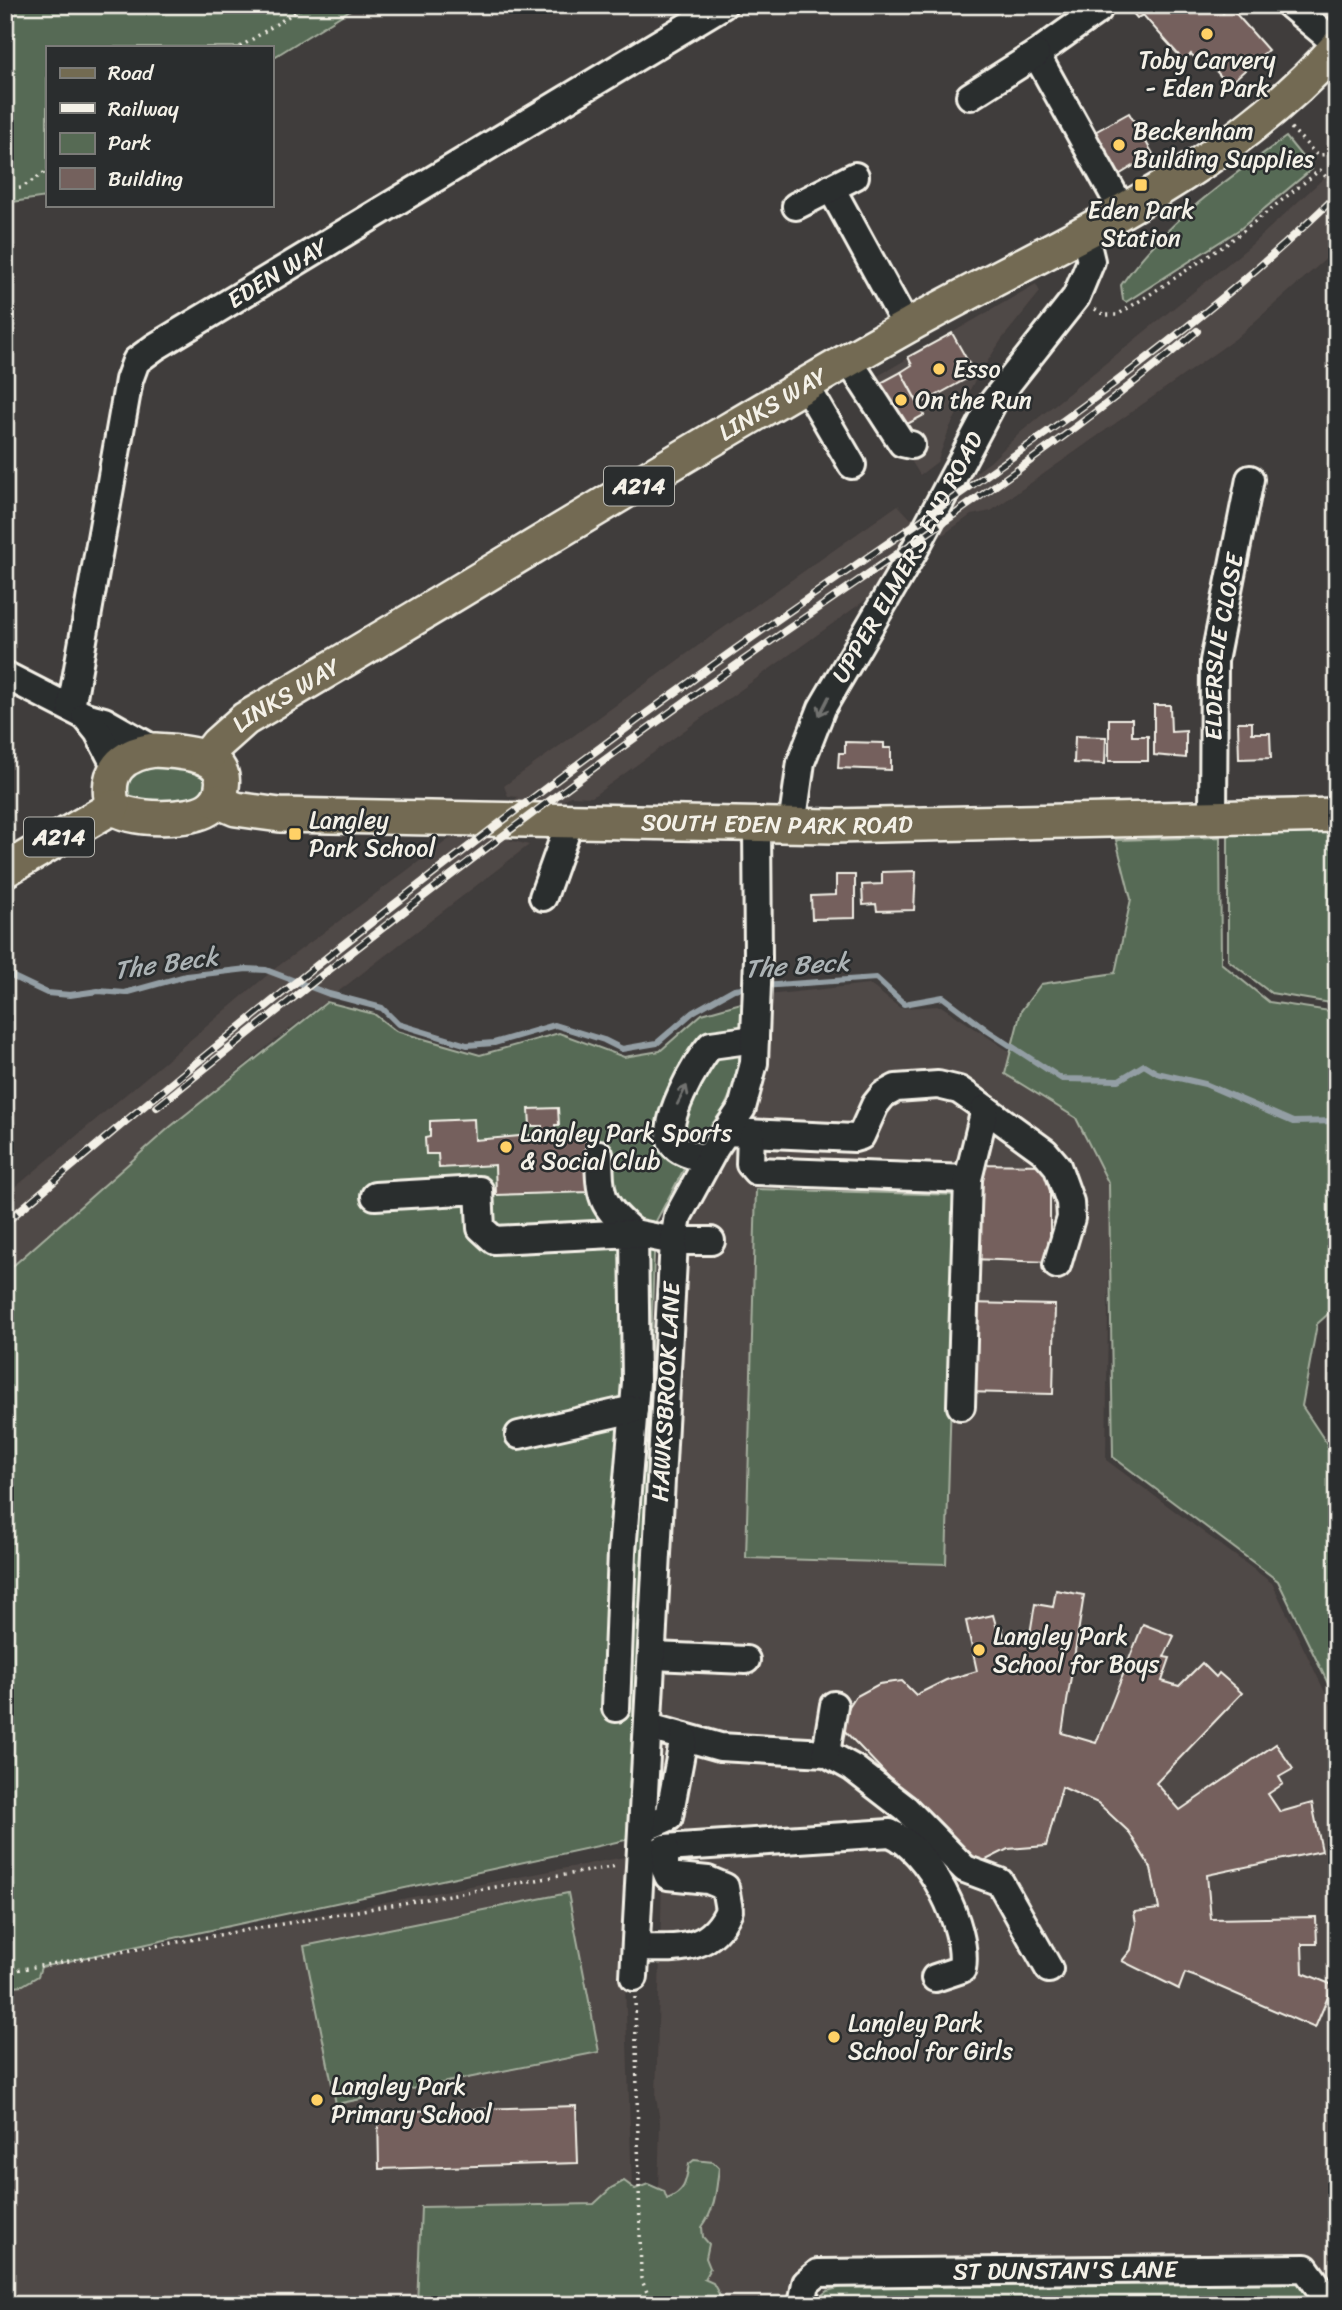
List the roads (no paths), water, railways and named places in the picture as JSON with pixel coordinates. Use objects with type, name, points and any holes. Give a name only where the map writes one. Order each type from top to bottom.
[{"type":"main road","name":"LINKS WAY","points":[[206,758],[217,744],[245,719],[906,327],[1124,213],[1205,163],[1273,107],[1337,46]]},
{"type":"main road","points":[[155,750],[206,758],[221,772],[222,790],[217,801],[203,812],[150,818],[121,813],[113,807],[110,785],[116,767],[124,758],[137,752],[155,750]]},
{"type":"main road","name":"SOUTH EDEN PARK ROAD","points":[[217,801],[236,809],[280,815],[792,826],[1337,815]]},
{"type":"main road","name":"A214","points":[[5,870],[113,807]]},
{"type":"street","name":"EDEN WAY","points":[[78,712],[129,380],[136,361],[155,347],[723,5]]},
{"type":"street","points":[[1290,5],[1337,46]]},
{"type":"street","points":[[970,96],[1098,10]]},
{"type":"street","points":[[1036,54],[1124,213]]},
{"type":"street","points":[[796,206],[843,182],[906,327]]},
{"type":"street","name":"UPPER ELMERS END ROAD","points":[[792,826],[800,762],[822,708],[915,549],[976,433],[1007,382],[1076,297],[1091,261],[1084,232]]},
{"type":"street","points":[[849,361],[902,443],[911,445]]},
{"type":"street","points":[[806,386],[852,465]]},
{"type":"street","name":"ELDERSLIE CLOSE","points":[[1213,816],[1214,661],[1250,479]]},
{"type":"street","points":[[5,675],[78,712],[104,721],[155,750]]},
{"type":"street","points":[[78,712],[98,732],[116,767]]},
{"type":"street","points":[[543,897],[570,821]]},
{"type":"street","name":"HAWKSBROOK LANE","points":[[634,1977],[674,1241],[678,1216],[708,1160],[738,1132],[754,1063],[758,958],[757,825]]},
{"type":"street","points":[[708,1160],[674,1146],[668,1135],[670,1123],[679,1100],[711,1045],[755,1039]]},
{"type":"street","points":[[968,1179],[756,1171],[750,1164],[738,1132],[854,1138],[861,1136],[883,1095],[897,1088],[938,1085],[959,1090],[1045,1152],[1057,1166],[1070,1202],[1072,1218],[1056,1265]]},
{"type":"street","points":[[961,1406],[968,1179],[985,1109]]},
{"type":"street","points":[[599,1154],[602,1198],[609,1211],[634,1233],[634,1409],[622,1552],[616,1708]]},
{"type":"street","points":[[375,1196],[479,1190],[481,1228],[494,1240],[634,1233],[674,1241],[711,1241]]},
{"type":"street","points":[[519,1435],[634,1409]]},
{"type":"street","points":[[653,1656],[746,1660]]},
{"type":"street","points":[[826,1753],[834,1705]]},
{"type":"street","points":[[649,1727],[730,1748],[826,1753],[853,1768],[906,1809],[965,1869],[1000,1882],[1049,1969]]},
{"type":"street","points":[[644,1828],[669,1817],[684,1737]]},
{"type":"street","points":[[642,1863],[665,1848],[890,1833],[903,1838],[915,1848],[933,1875],[954,1917],[962,1969],[934,1978]]},
{"type":"street","points":[[636,1948],[692,1947],[717,1928],[729,1910],[724,1887],[717,1882],[668,1876],[665,1869],[665,1848]]},
{"type":"street","name":"ST DUNSTAN'S LANE","points":[[798,2289],[818,2273],[1305,2269],[1332,2305]]},
{"type":"waterway","name":"The Beck","points":[[5,973],[47,993],[70,995],[98,991],[125,993],[186,976],[247,969],[266,970],[329,994],[382,1008],[398,1024],[467,1045],[494,1043],[555,1025],[604,1040],[622,1049],[657,1043],[693,1012],[734,989],[751,987]]},
{"type":"waterway","name":"The Beck","points":[[762,986],[876,978],[904,1004],[943,997],[988,1031],[1062,1079],[1119,1080],[1144,1065],[1157,1073],[1205,1084],[1293,1122],[1337,1121]]},
{"type":"railway","points":[[5,1223],[264,1008],[440,869],[709,668],[1112,385],[1265,262],[1337,195]]},
{"type":"railway","points":[[157,1107],[517,825],[738,664],[1029,461],[1197,331]]},
{"type":"place","name":"Toby Carvery - Eden Park","points":[[1207,34]]},
{"type":"place","name":"Beckenham Building Supplies","points":[[1119,145]]},
{"type":"place","name":"Eden Park Station","points":[[1141,185]]},
{"type":"place","name":"Esso","points":[[939,369]]},
{"type":"place","name":"On the Run","points":[[901,400]]},
{"type":"place","name":"Langley Park School","points":[[295,834]]},
{"type":"place","name":"Langley Park Sports & Social Club","points":[[506,1147]]},
{"type":"place","name":"Langley Park School for Boys","points":[[979,1650]]},
{"type":"place","name":"Langley Park School for Girls","points":[[834,2037]]},
{"type":"place","name":"Langley Park Primary School","points":[[317,2100]]}]
